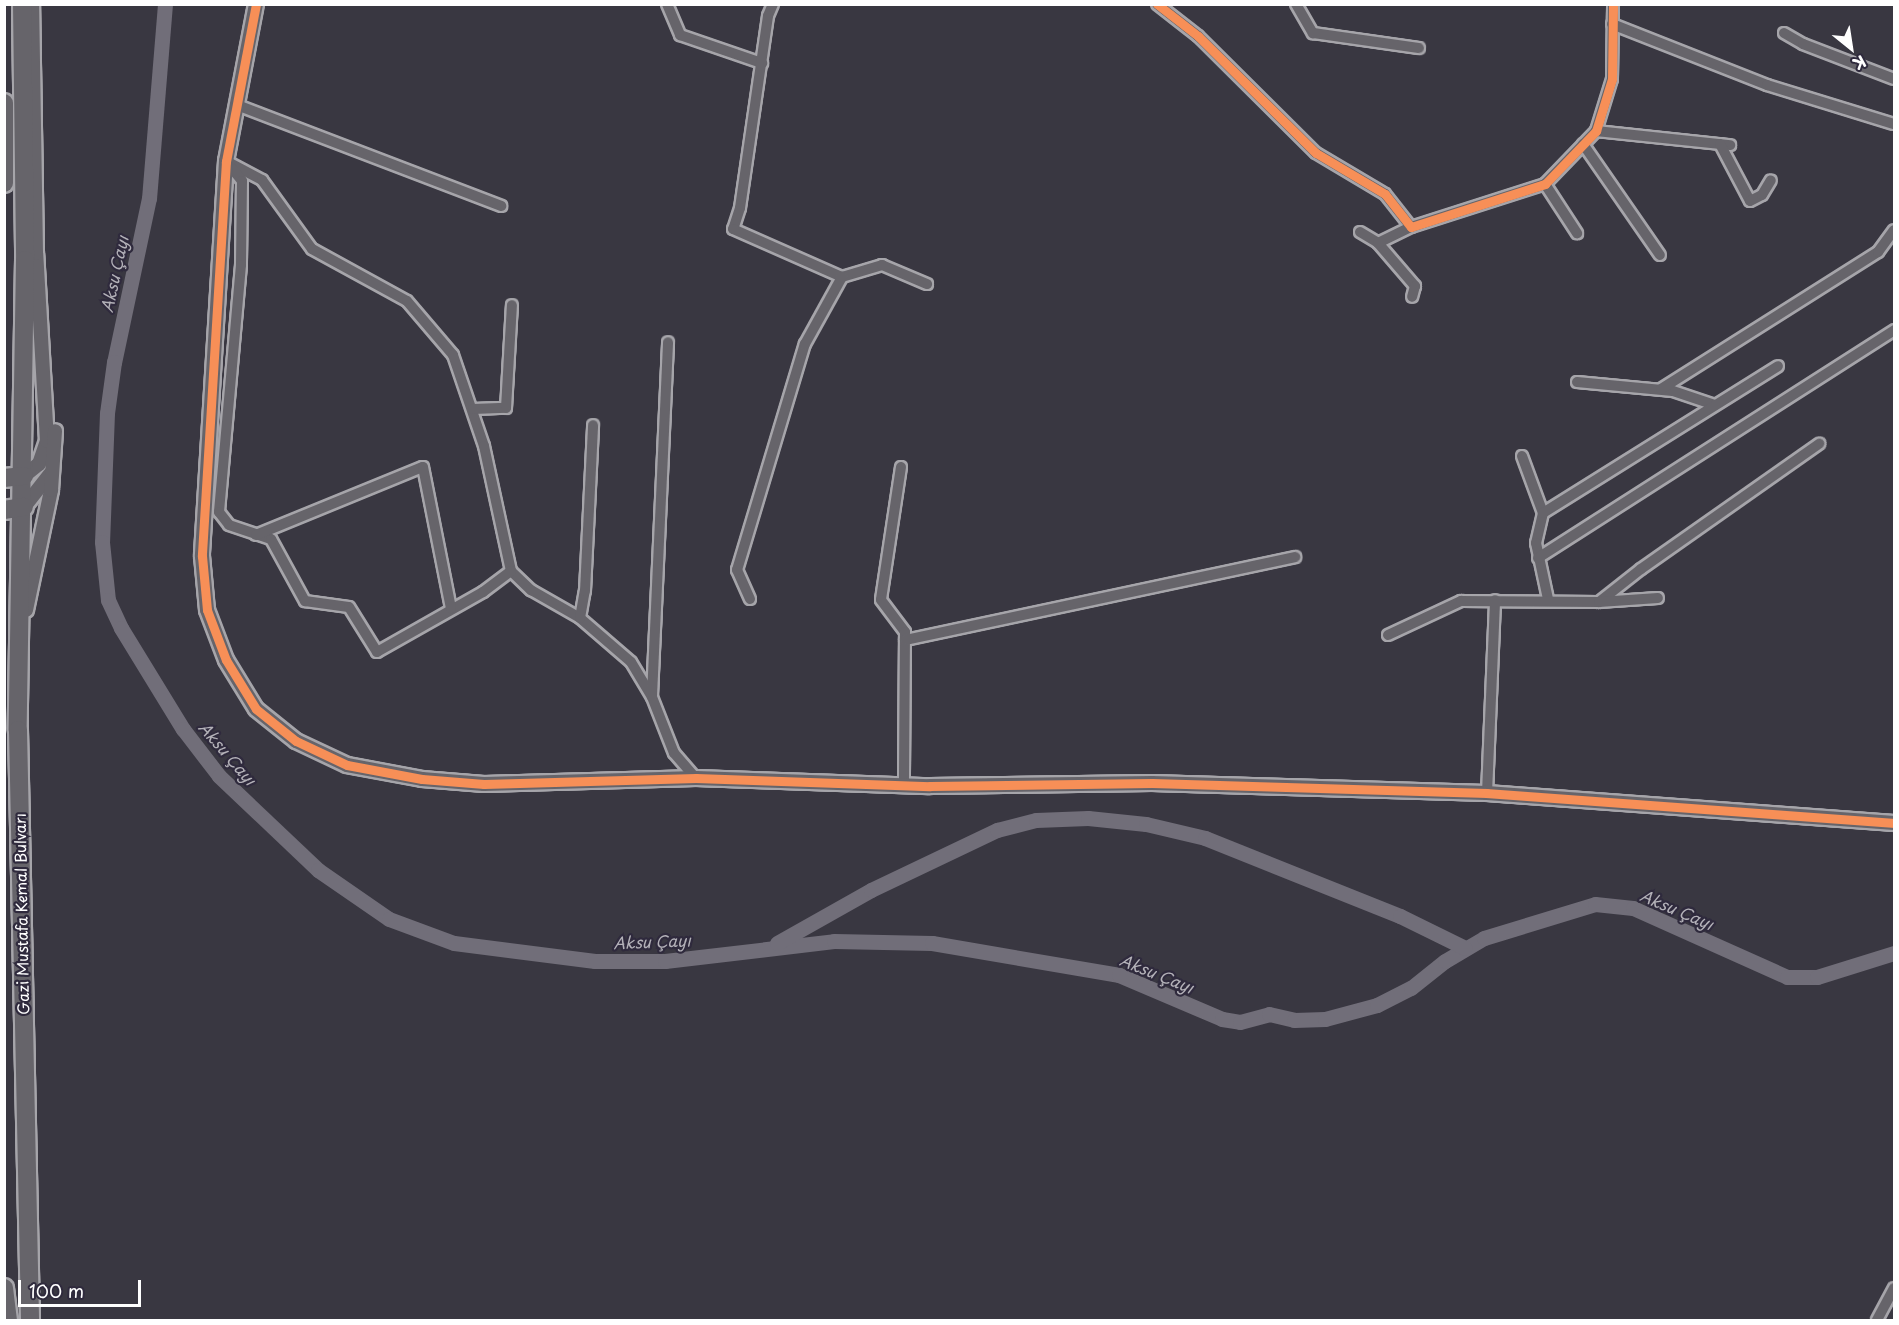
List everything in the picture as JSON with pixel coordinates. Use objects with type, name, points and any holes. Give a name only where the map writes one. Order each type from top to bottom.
[{"type":"highway","name":"Gazi Mustafa Kemal Bulvarı","points":[[22,4],[24,507],[20,656],[21,931],[30,1320]]},
{"type":"highway","points":[[4,103],[4,183]]},
{"type":"highway","points":[[4,478],[24,476]]},
{"type":"highway","points":[[4,510],[24,507]]},
{"type":"highway","points":[[4,1288],[8,1320]]},
{"type":"street","points":[[24,476],[39,464],[47,441],[38,273],[32,4]]},
{"type":"street","points":[[256,4],[226,161],[202,556],[207,610],[226,660],[256,709],[296,741],[347,765],[422,779],[484,784],[696,778],[904,785],[1152,783],[1487,793],[1894,823]]},
{"type":"street","points":[[667,4],[680,35],[762,63]]},
{"type":"street","points":[[773,4],[768,16],[733,229],[842,277],[882,265],[927,284]]},
{"type":"street","points":[[1157,4],[1198,36],[1316,153],[1385,194],[1411,227]]},
{"type":"street","points":[[1296,4],[1313,33],[1419,48]]},
{"type":"street","points":[[1378,243],[1411,227],[1545,184],[1596,131],[1612,79],[1613,4]]},
{"type":"street","points":[[1612,24],[1767,85],[1894,124]]},
{"type":"street","points":[[1784,33],[1803,44],[1894,79]]},
{"type":"street","points":[[237,105],[501,206]]},
{"type":"street","points":[[1596,131],[1725,144],[1750,201],[1762,195],[1771,180]]},
{"type":"street","points":[[1583,144],[1660,255]]},
{"type":"street","points":[[226,161],[262,180],[312,249],[407,302],[453,355],[473,409],[511,571],[531,590],[580,618],[631,663],[652,697],[674,753],[696,778]]},
{"type":"street","points":[[226,161],[242,181],[241,265],[219,512],[229,525],[271,539],[304,601],[349,608],[376,652],[483,592],[511,571]]},
{"type":"street","points":[[1545,184],[1577,233]]},
{"type":"street","points":[[1661,389],[1878,252],[1894,230]]},
{"type":"street","points":[[1360,232],[1378,243],[1415,286],[1412,297]]},
{"type":"street","points":[[20,656],[34,559],[54,464],[55,420],[38,273]]},
{"type":"street","points":[[750,599],[737,570],[805,344],[842,277]]},
{"type":"street","points":[[473,409],[506,408],[512,305]]},
{"type":"street","points":[[1538,558],[1894,330]]},
{"type":"street","points":[[652,697],[668,342]]},
{"type":"street","points":[[1543,513],[1778,366]]},
{"type":"street","points":[[1577,382],[1661,389],[1715,405]]},
{"type":"street","points":[[580,618],[585,591],[593,425]]},
{"type":"street","points":[[1599,602],[1819,444]]},
{"type":"street","points":[[1522,456],[1543,513],[1536,543],[1548,599]]},
{"type":"street","points":[[24,507],[45,484],[54,464]]},
{"type":"street","points":[[256,535],[423,467],[451,608]]},
{"type":"street","points":[[901,467],[881,600],[904,632],[904,785]]},
{"type":"street","points":[[904,640],[1295,557]]},
{"type":"street","points":[[1388,635],[1461,601],[1548,599],[1599,602],[1658,598]]},
{"type":"street","points":[[1487,793],[1495,600]]},
{"type":"street","points":[[1877,1320],[1894,1288]]},
{"type":"waterway","name":"Aksu Çayı","points":[[165,4],[149,198],[114,362],[107,413],[102,542],[108,600],[121,628],[183,729],[219,776],[318,870],[389,919],[454,943],[595,961],[665,961],[834,941],[932,943],[1119,975],[1222,1019],[1240,1022],[1269,1014],[1294,1020],[1325,1019],[1377,1005],[1411,988],[1445,961],[1484,938],[1595,904],[1633,908],[1787,977],[1817,977],[1894,953]]},
{"type":"waterway","points":[[777,943],[871,890],[997,830],[1036,820],[1088,818],[1146,824],[1205,838],[1400,916],[1465,948]]},
{"type":"cycle path","points":[[256,4],[226,161],[202,556],[207,610],[226,660],[256,709],[296,741],[347,765],[422,779],[484,784],[696,778],[930,786],[1152,783],[1487,793],[1894,823]]},
{"type":"cycle path","points":[[1157,4],[1198,36],[1316,153],[1385,194],[1411,227],[1545,184],[1596,131],[1612,79],[1613,4]]}]
